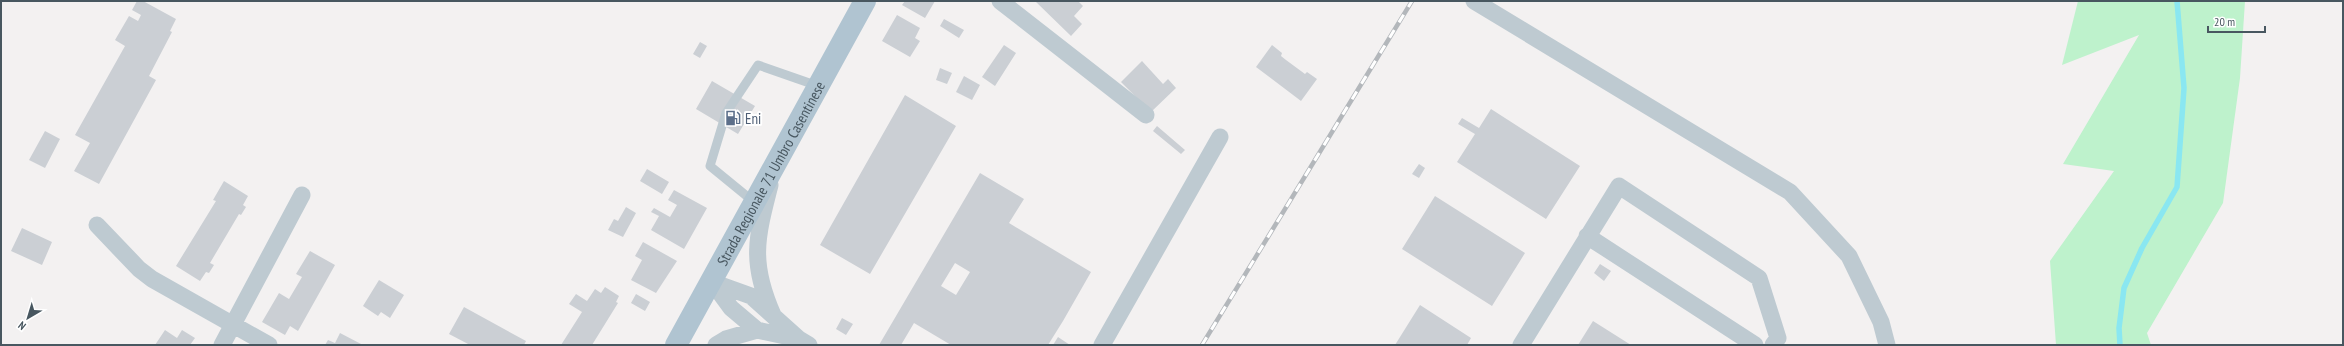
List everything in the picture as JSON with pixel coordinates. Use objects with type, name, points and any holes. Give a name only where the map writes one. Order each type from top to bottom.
[{"type":"main road","name":"Strada Regionale 71 Umbro Casentinese","points":[[676,345],[712,282],[865,1]]},
{"type":"street","points":[[1000,1],[1146,115]]},
{"type":"street","points":[[1474,1],[1790,192],[1849,256],[1881,322],[1887,345]]},
{"type":"street","points":[[1102,345],[1220,137]]},
{"type":"street","points":[[773,315],[759,279],[757,250],[762,217],[775,164]]},
{"type":"street","points":[[1521,345],[1619,186],[1759,278],[1778,338],[1773,345]]},
{"type":"street","points":[[222,345],[302,196]]},
{"type":"street","points":[[97,225],[139,269],[152,279],[269,345]]},
{"type":"street","points":[[1587,236],[1755,345]]},
{"type":"street","points":[[712,282],[751,296],[804,342]]},
{"type":"street","points":[[712,282],[730,308],[757,330],[804,342]]},
{"type":"street","points":[[716,345],[726,339],[757,330]]},
{"type":"lane","points":[[755,202],[710,166],[726,113],[758,65],[818,86]]},
{"type":"green space","points":[[2078,1],[2245,1],[2240,78],[2223,203],[2147,333],[2151,345],[2056,345],[2050,261],[2114,171],[2063,164],[2139,35],[2062,65]]},
{"type":"building","points":[[137,1],[143,1],[176,19],[170,31],[172,32],[149,76],[156,80],[99,184],[74,171],[90,143],[75,135],[125,46],[115,40],[129,16],[138,21],[141,15],[132,10]]},
{"type":"building","points":[[905,1],[935,1],[925,18],[902,5]]},
{"type":"building","points":[[1035,1],[1078,1],[1083,6],[1074,16],[1082,24],[1071,36]]},
{"type":"building","points":[[897,15],[920,28],[915,38],[920,41],[910,57],[882,41]]},
{"type":"building","points":[[944,19],[964,30],[959,38],[940,26]]},
{"type":"building","points":[[700,42],[707,46],[700,58],[693,54]]},
{"type":"building","points":[[1004,45],[1016,53],[995,86],[982,77]]},
{"type":"building","points":[[1272,45],[1282,53],[1281,56],[1286,60],[1305,74],[1307,72],[1317,79],[1301,101],[1256,67]]},
{"type":"building","points":[[1142,61],[1163,84],[1168,79],[1176,88],[1151,112],[1121,82]]},
{"type":"building","points":[[940,68],[952,73],[947,84],[936,80]]},
{"type":"building","points":[[964,76],[980,85],[972,100],[956,92]]},
{"type":"building","points":[[712,81],[755,106],[738,134],[696,109]]},
{"type":"building","points":[[905,95],[956,126],[870,274],[820,245]]},
{"type":"building","points":[[1491,109],[1580,166],[1546,219],[1457,162],[1475,134],[1458,124],[1462,118],[1479,128]]},
{"type":"building","points":[[1157,126],[1185,150],[1181,154],[1153,131]]},
{"type":"building","points":[[45,131],[60,139],[45,168],[29,160]]},
{"type":"building","points":[[1419,164],[1425,168],[1419,178],[1412,174]]},
{"type":"building","points":[[647,169],[669,182],[662,194],[640,181]]},
{"type":"building","points":[[980,173],[1024,199],[1009,223],[1091,272],[1048,345],[951,345],[914,323],[901,345],[879,345]],"holes":[[[955,263],[970,272],[956,295],[941,286]]]},
{"type":"building","points":[[224,181],[248,196],[243,205],[246,207],[241,215],[239,214],[210,263],[214,265],[209,273],[206,272],[200,281],[176,266],[216,201],[213,200]]},
{"type":"building","points":[[674,190],[707,208],[684,249],[651,230],[659,216],[651,212],[654,208],[670,217],[677,205],[668,200]]},
{"type":"building","points":[[1435,196],[1525,253],[1492,306],[1402,249]]},
{"type":"building","points":[[626,207],[636,213],[623,237],[608,230],[614,219],[618,221]]},
{"type":"building","points":[[22,228],[52,242],[42,265],[11,251]]},
{"type":"building","points":[[643,242],[677,261],[656,293],[631,280],[642,260],[635,256]]},
{"type":"building","points":[[310,251],[335,265],[298,331],[290,326],[285,335],[262,322],[279,293],[289,299],[302,277],[296,274]]},
{"type":"building","points":[[1600,264],[1611,271],[1604,281],[1594,273]]},
{"type":"building","points":[[379,280],[404,295],[390,318],[381,312],[378,316],[363,306]]},
{"type":"building","points":[[605,287],[619,296],[616,302],[618,303],[592,345],[561,345],[582,312],[569,304],[576,294],[587,301],[595,289],[601,293]]},
{"type":"building","points":[[636,294],[650,302],[645,311],[631,303]]},
{"type":"building","points":[[1420,305],[1471,338],[1467,345],[1395,345]]},
{"type":"building","points":[[464,307],[526,341],[524,345],[470,345],[449,334]]},
{"type":"building","points":[[842,318],[853,324],[846,335],[836,329]]},
{"type":"building","points":[[1593,321],[1631,345],[1578,345]]},
{"type":"building","points":[[165,330],[177,338],[182,330],[195,338],[190,345],[155,345]]},
{"type":"building","points":[[340,333],[363,345],[325,345],[328,340],[335,343]]},
{"type":"building","points":[[1058,337],[1070,345],[1053,345]]},
{"type":"waterway","points":[[2120,345],[2119,328],[2124,288],[2142,248],[2177,187],[2184,88],[2177,1]]},
{"type":"railway","points":[[1202,345],[1412,1]]},
{"type":"place","name":"Eni","points":[[733,118]]}]
